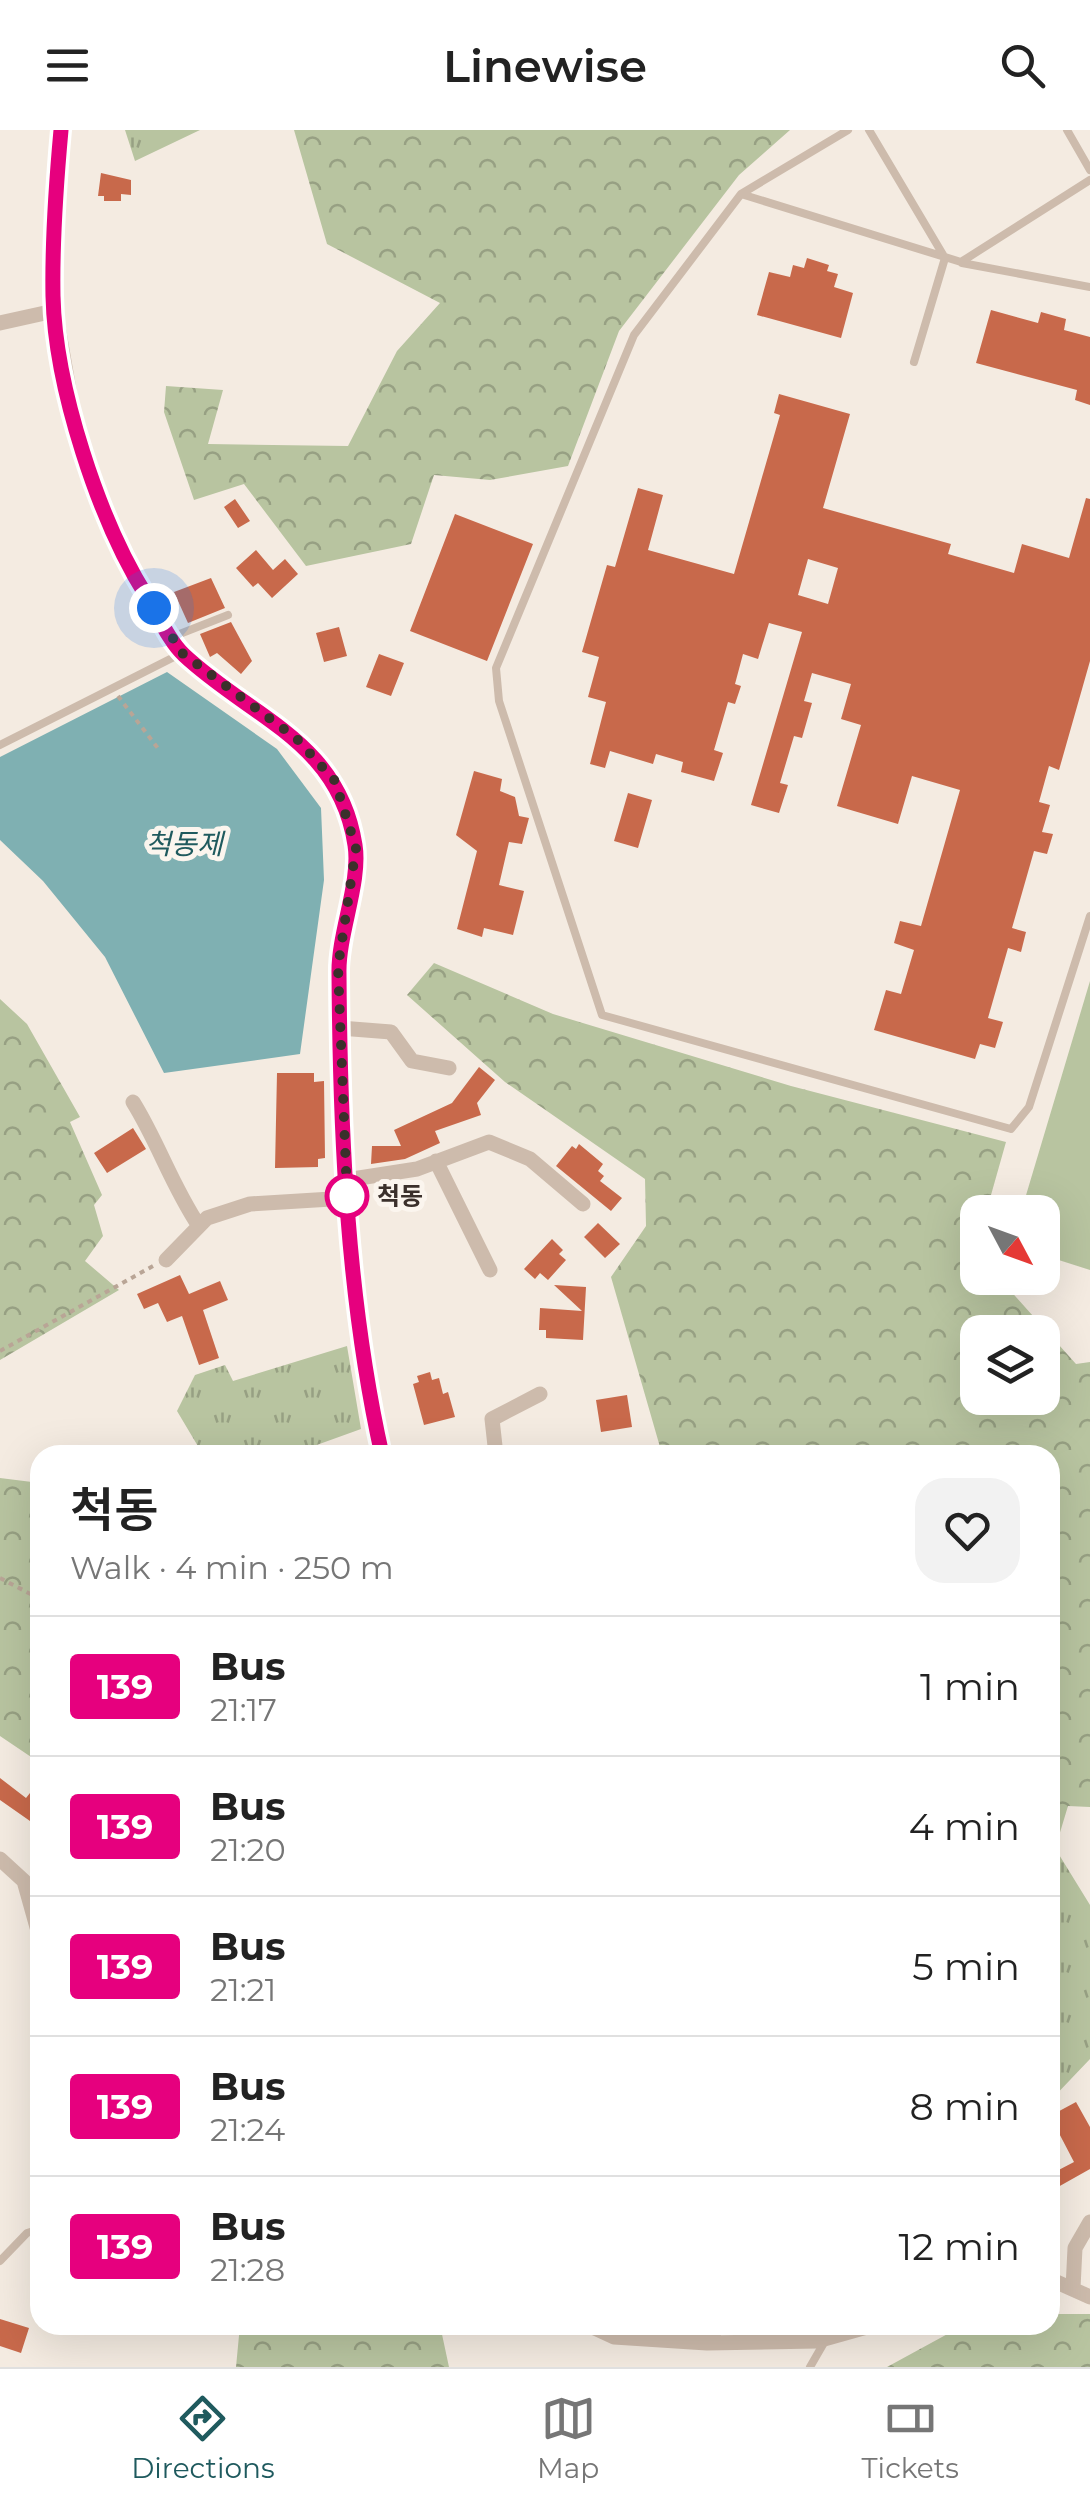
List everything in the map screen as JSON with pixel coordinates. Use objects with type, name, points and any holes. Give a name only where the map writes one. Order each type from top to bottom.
[{"type":"street","points":[[61,130],[54,310],[96,497],[136,580],[182,653],[296,738],[335,781],[356,848],[338,967],[346,1180],[355,1292],[380,1445]]},
{"type":"street","points":[[0,323],[54,310]]},
{"type":"street","points":[[340,1028],[391,1032],[412,1062],[449,1068]]},
{"type":"street","points":[[133,1102],[156,1139],[176,1192],[198,1226]]},
{"type":"street","points":[[346,1180],[436,1161],[489,1142],[530,1159],[583,1204]]},
{"type":"street","points":[[436,1161],[490,1270]]},
{"type":"street","points":[[166,1260],[207,1218],[250,1204],[348,1198]]},
{"type":"street","points":[[495,1445],[492,1419],[540,1394]]},
{"type":"street","points":[[0,1859],[24,1881],[30,1902]]},
{"type":"street","points":[[1072,2288],[1076,2248],[1090,2222]]},
{"type":"street","points":[[1060,2283],[1090,2297]]},
{"type":"street","points":[[610,2335],[707,2342],[838,2335]]},
{"type":"street","points":[[686,2335],[707,2342]]},
{"type":"street","points":[[707,2342],[712,2335]]},
{"type":"lane","points":[[848,130],[742,194],[634,335],[496,668],[498,701],[602,1015],[1010,1129],[1030,1108],[1090,916]]},
{"type":"lane","points":[[869,130],[945,258],[914,362]]},
{"type":"lane","points":[[1066,130],[1090,170]]},
{"type":"lane","points":[[960,262],[1090,180]]},
{"type":"lane","points":[[742,194],[945,258],[1090,287]]},
{"type":"lane","points":[[172,637],[228,615]]},
{"type":"lane","points":[[0,745],[182,653]]},
{"type":"lane","points":[[0,2261],[30,2232]]},
{"type":"lane","points":[[810,2367],[827,2338]]},
{"type":"path","points":[[112,688],[160,751]]},
{"type":"path","points":[[0,1351],[98,1293],[166,1260]]},
{"type":"path","points":[[0,1578],[30,1594]]},
{"type":"green space","points":[[125,130],[200,130],[135,161]]},
{"type":"green space","points":[[294,130],[790,130],[739,175],[619,331],[568,466],[490,480],[434,475],[411,544],[306,566],[244,484],[194,500],[164,412],[166,386],[223,390],[208,444],[348,446],[397,351],[440,303],[327,244]]},
{"type":"green space","points":[[434,963],[553,1014],[791,1086],[1006,1142],[991,1195],[960,1195],[960,1295],[1014,1295],[1032,1315],[960,1315],[960,1415],[1060,1415],[1060,1346],[1076,1364],[1090,1362],[1090,1807],[1068,1806],[1060,1832],[1060,1445],[659,1445],[611,1277],[646,1226],[645,1179],[505,1082],[407,995]]},
{"type":"green space","points":[[1090,981],[1090,1270],[1060,1260],[1060,1195],[1026,1195]]},
{"type":"green space","points":[[0,999],[27,1024],[80,1117],[70,1122],[102,1195],[94,1205],[103,1236],[85,1261],[119,1290],[0,1360]]},
{"type":"green space","points":[[347,1346],[361,1429],[317,1445],[197,1445],[177,1411],[195,1375],[225,1365],[233,1381]]},
{"type":"green space","points":[[0,1478],[30,1482],[30,1756],[0,1736]]},
{"type":"green space","points":[[1060,1856],[1090,1905],[1090,2059],[1060,2090]]},
{"type":"green space","points":[[1060,2314],[1090,2314],[1090,2367],[887,2367],[946,2335],[1060,2335]]},
{"type":"green space","points":[[239,2335],[442,2335],[449,2367],[236,2367]]},
{"type":"water","name":"척동제","points":[[167,672],[277,749],[321,808],[324,880],[300,1054],[164,1073],[105,957],[43,881],[0,840],[0,757]]},
{"type":"building","points":[[101,173],[131,180],[131,195],[121,194],[121,201],[104,201],[104,196],[98,196]]},
{"type":"building","points":[[807,258],[829,265],[827,271],[838,274],[834,287],[853,293],[841,338],[757,315],[769,272],[790,277],[793,265],[804,268]]},
{"type":"building","points":[[991,310],[1038,323],[1041,312],[1066,319],[1064,330],[1090,337],[1090,405],[1075,400],[1077,390],[976,363]]},
{"type":"building","points":[[779,394],[850,414],[823,508],[951,544],[948,554],[1014,573],[1022,544],[1069,558],[1086,498],[1090,499],[1090,661],[1059,770],[1049,766],[1039,802],[1050,805],[1042,832],[1053,834],[1047,854],[1034,851],[1012,928],[1026,932],[1021,952],[1008,948],[988,1018],[1003,1022],[995,1048],[980,1044],[975,1059],[874,1030],[886,990],[901,994],[914,950],[894,943],[900,921],[921,926],[960,790],[912,776],[898,824],[837,806],[861,725],[841,719],[851,684],[812,673],[804,701],[812,703],[802,738],[794,736],[780,783],[788,785],[779,813],[751,805],[802,632],[769,623],[758,659],[743,654],[735,684],[741,686],[735,704],[728,702],[714,750],[723,753],[714,781],[681,772],[683,762],[656,754],[653,764],[610,751],[605,768],[590,764],[606,702],[588,697],[599,657],[582,652],[607,565],[615,567],[638,488],[663,495],[648,550],[734,574],[780,415],[774,413]],"holes":[[[808,559],[838,568],[828,604],[798,595]]]},
{"type":"building","points":[[235,499],[250,521],[238,528],[224,507]]},
{"type":"building","points":[[455,514],[533,544],[487,661],[410,631]]},
{"type":"building","points":[[256,550],[273,570],[285,559],[298,574],[272,598],[258,583],[253,587],[236,568]]},
{"type":"building","points":[[211,578],[225,608],[188,623],[174,592]]},
{"type":"building","points":[[231,622],[252,661],[241,674],[217,653],[210,657],[200,634]]},
{"type":"building","points":[[339,627],[347,656],[324,662],[316,633]]},
{"type":"building","points":[[379,654],[404,663],[391,696],[366,687]]},
{"type":"building","points":[[474,771],[502,779],[500,791],[515,797],[519,816],[529,818],[522,844],[509,842],[499,885],[524,891],[513,935],[484,928],[482,937],[457,929],[477,851],[456,835]]},
{"type":"building","points":[[628,793],[652,800],[638,848],[614,841]]},
{"type":"building","points":[[479,1067],[495,1080],[477,1103],[481,1115],[435,1131],[440,1143],[405,1159],[371,1164],[372,1146],[401,1146],[394,1130],[452,1103]]},
{"type":"building","points":[[277,1073],[314,1073],[314,1082],[324,1081],[325,1158],[318,1159],[318,1167],[275,1168]]},
{"type":"building","points":[[133,1128],[146,1149],[107,1173],[94,1153]]},
{"type":"building","points":[[579,1144],[603,1164],[598,1171],[604,1176],[600,1181],[622,1198],[611,1211],[556,1166],[572,1146],[576,1149]]},
{"type":"building","points":[[598,1223],[620,1244],[605,1258],[584,1237]]},
{"type":"building","points":[[552,1239],[563,1250],[559,1254],[566,1260],[548,1280],[540,1273],[535,1279],[524,1269]]},
{"type":"building","points":[[180,1275],[189,1294],[220,1281],[228,1300],[203,1310],[219,1358],[199,1365],[182,1316],[167,1322],[158,1303],[144,1309],[137,1294]]},
{"type":"building","points":[[554,1285],[586,1287],[583,1340],[546,1338],[546,1330],[539,1330],[540,1308],[582,1311]]},
{"type":"building","points":[[430,1372],[432,1380],[439,1378],[443,1394],[448,1392],[455,1417],[424,1425],[413,1384],[419,1382],[417,1376]]},
{"type":"building","points":[[627,1395],[632,1427],[601,1432],[596,1400]]},
{"type":"building","points":[[0,1778],[26,1798],[30,1793],[30,1821],[0,1800]]},
{"type":"building","points":[[1076,2102],[1090,2127],[1090,2169],[1060,2186],[1060,2169],[1074,2162],[1060,2135],[1060,2111]]},
{"type":"building","points":[[0,2319],[29,2328],[21,2353],[0,2346]]},
{"type":"bus line","name":"139","points":[[61,130],[54,310],[71,402],[96,497],[136,580],[182,653],[296,738],[335,781],[356,848],[338,967],[342,1118],[355,1292],[380,1445]]},
{"type":"place","name":"척동","points":[[347,1196]]},
{"type":"route","points":[[154,608],[182,653],[296,738],[335,781],[356,848],[338,967],[347,1196]]}]
